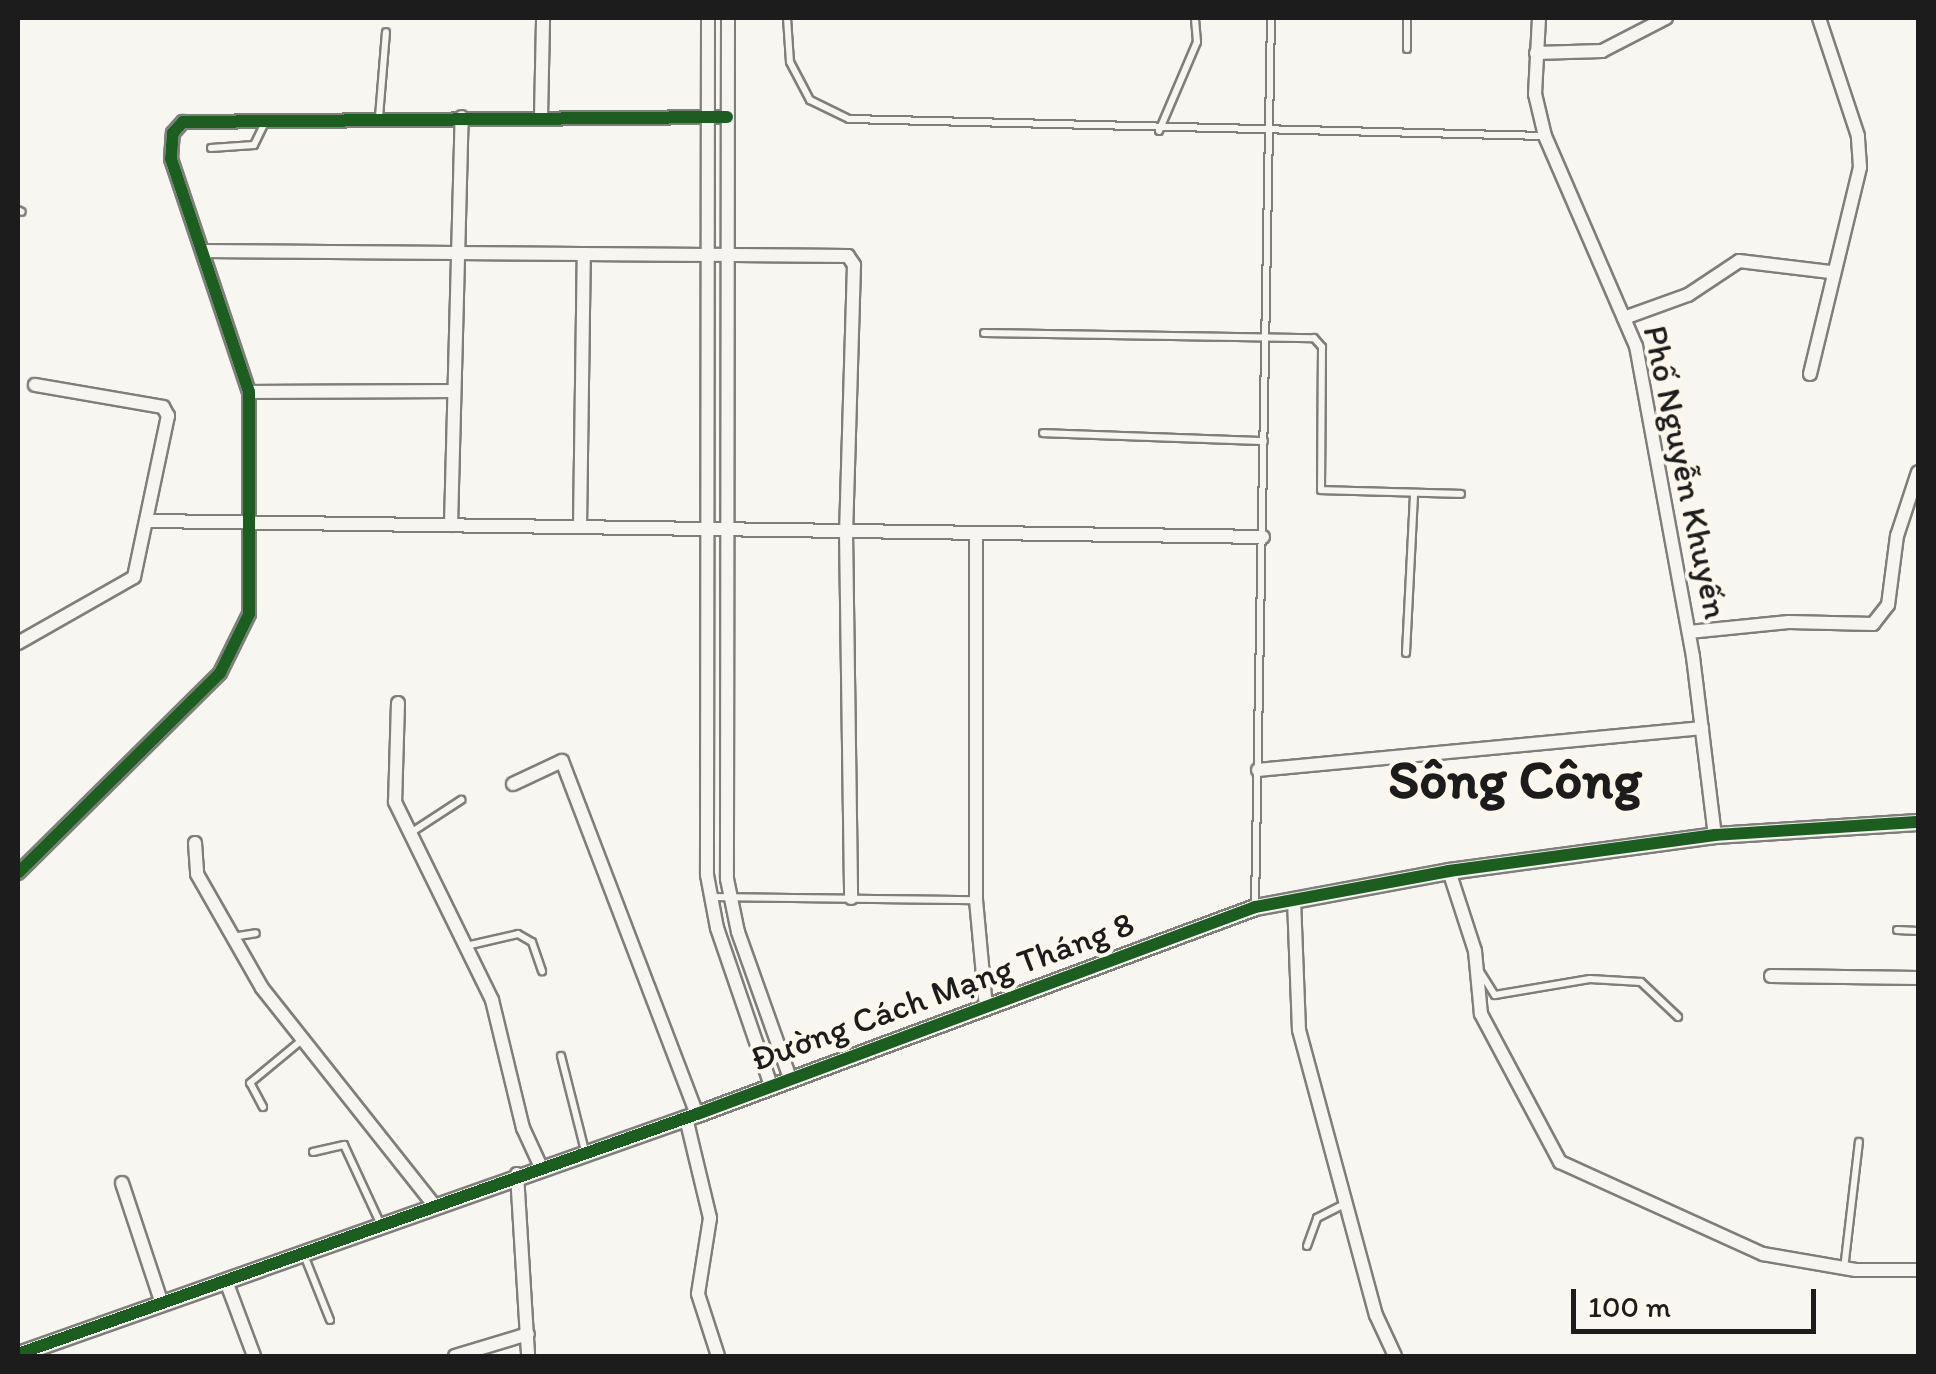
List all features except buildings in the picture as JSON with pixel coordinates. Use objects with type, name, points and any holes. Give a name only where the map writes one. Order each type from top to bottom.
[{"type":"street","points":[[542,118],[543,18]]},
{"type":"street","points":[[708,18],[704,652],[710,898],[771,1086]]},
{"type":"street","points":[[728,18],[724,652],[730,896],[790,1078]]},
{"type":"street","name":"Phố Nguyễn Khuyến","points":[[1539,18],[1536,54],[1544,136],[1636,346],[1689,632],[1715,836]]},
{"type":"street","points":[[1536,54],[1602,52],[1666,18]]},
{"type":"street","points":[[1810,374],[1830,272],[1860,167],[1858,136],[1819,18]]},
{"type":"street","points":[[18,873],[237,650],[249,614],[252,522],[248,392],[170,159],[172,132],[197,117],[727,118]]},
{"type":"street","points":[[451,525],[462,117]]},
{"type":"street","points":[[203,251],[458,255],[840,252],[854,265],[846,531],[850,898]]},
{"type":"street","points":[[580,527],[584,254]]},
{"type":"street","points":[[1624,318],[1688,296],[1739,261],[1830,272]]},
{"type":"street","points":[[18,644],[134,576],[149,520],[167,410],[34,385]]},
{"type":"street","points":[[248,392],[454,391]]},
{"type":"street","points":[[1689,632],[1789,622],[1873,624],[1888,605],[1897,536],[1918,472]]},
{"type":"street","points":[[149,520],[1262,537]]},
{"type":"street","points":[[976,533],[976,900],[986,1008]]},
{"type":"street","points":[[704,652],[724,652]]},
{"type":"street","points":[[398,703],[393,786],[408,835],[503,1030],[524,1128],[540,1165]]},
{"type":"street","points":[[1258,770],[1702,728]]},
{"type":"street","points":[[513,784],[562,762],[692,1116],[710,1218],[698,1294],[716,1355]]},
{"type":"street","name":"Đường Cách Mạng Tháng 8","points":[[18,1354],[304,1254],[540,1165],[692,1116],[1255,907],[1449,871],[1715,836],[1918,822]]},
{"type":"street","points":[[195,843],[197,874],[232,938],[304,1040],[435,1206]]},
{"type":"street","points":[[1449,871],[1478,968],[1481,1014],[1560,1162],[1763,1254],[1844,1269],[1918,1270]]},
{"type":"street","points":[[1294,900],[1296,1017],[1346,1203],[1395,1356]]},
{"type":"street","points":[[1771,976],[1918,978]]},
{"type":"street","points":[[517,1174],[528,1356]]},
{"type":"street","points":[[122,1184],[162,1301]]},
{"type":"street","points":[[226,1281],[254,1356]]},
{"type":"street","points":[[455,1356],[528,1334]]},
{"type":"lane","points":[[787,18],[790,62],[810,100],[833,115],[1159,131],[1544,136]]},
{"type":"lane","points":[[1159,131],[1197,42],[1195,18]]},
{"type":"lane","points":[[1255,907],[1271,18]]},
{"type":"lane","points":[[1406,18],[1407,49]]},
{"type":"lane","points":[[380,117],[386,32]]},
{"type":"lane","points":[[211,148],[254,145],[266,117]]},
{"type":"lane","points":[[984,333],[1314,338],[1322,347],[1321,490],[1461,494]]},
{"type":"lane","points":[[1043,433],[1264,441]]},
{"type":"lane","points":[[1406,653],[1414,494]]},
{"type":"lane","points":[[408,835],[461,800]]},
{"type":"lane","points":[[710,898],[976,900]]},
{"type":"lane","points":[[1897,930],[1918,930]]},
{"type":"lane","points":[[232,938],[256,932]]},
{"type":"lane","points":[[465,946],[518,934],[532,942],[542,971]]},
{"type":"lane","points":[[1478,968],[1495,995],[1590,978],[1641,982],[1678,1017]]},
{"type":"lane","points":[[264,1107],[250,1083],[304,1040]]},
{"type":"lane","points":[[561,1056],[585,1150]]},
{"type":"lane","points":[[1844,1269],[1859,1142]]},
{"type":"lane","points":[[313,1152],[344,1145],[381,1226]]},
{"type":"lane","points":[[1307,1246],[1317,1218],[1346,1203]]},
{"type":"lane","points":[[304,1254],[330,1320]]},
{"type":"cycle path","points":[[18,873],[220,673],[249,614],[249,392],[171,159],[173,133],[183,122],[727,117]]},
{"type":"cycle path","points":[[18,1354],[697,1114],[1255,907],[1449,871],[1715,835],[1918,822]]},
{"type":"district","name":"Sông Công","points":[[1515,780]]}]
